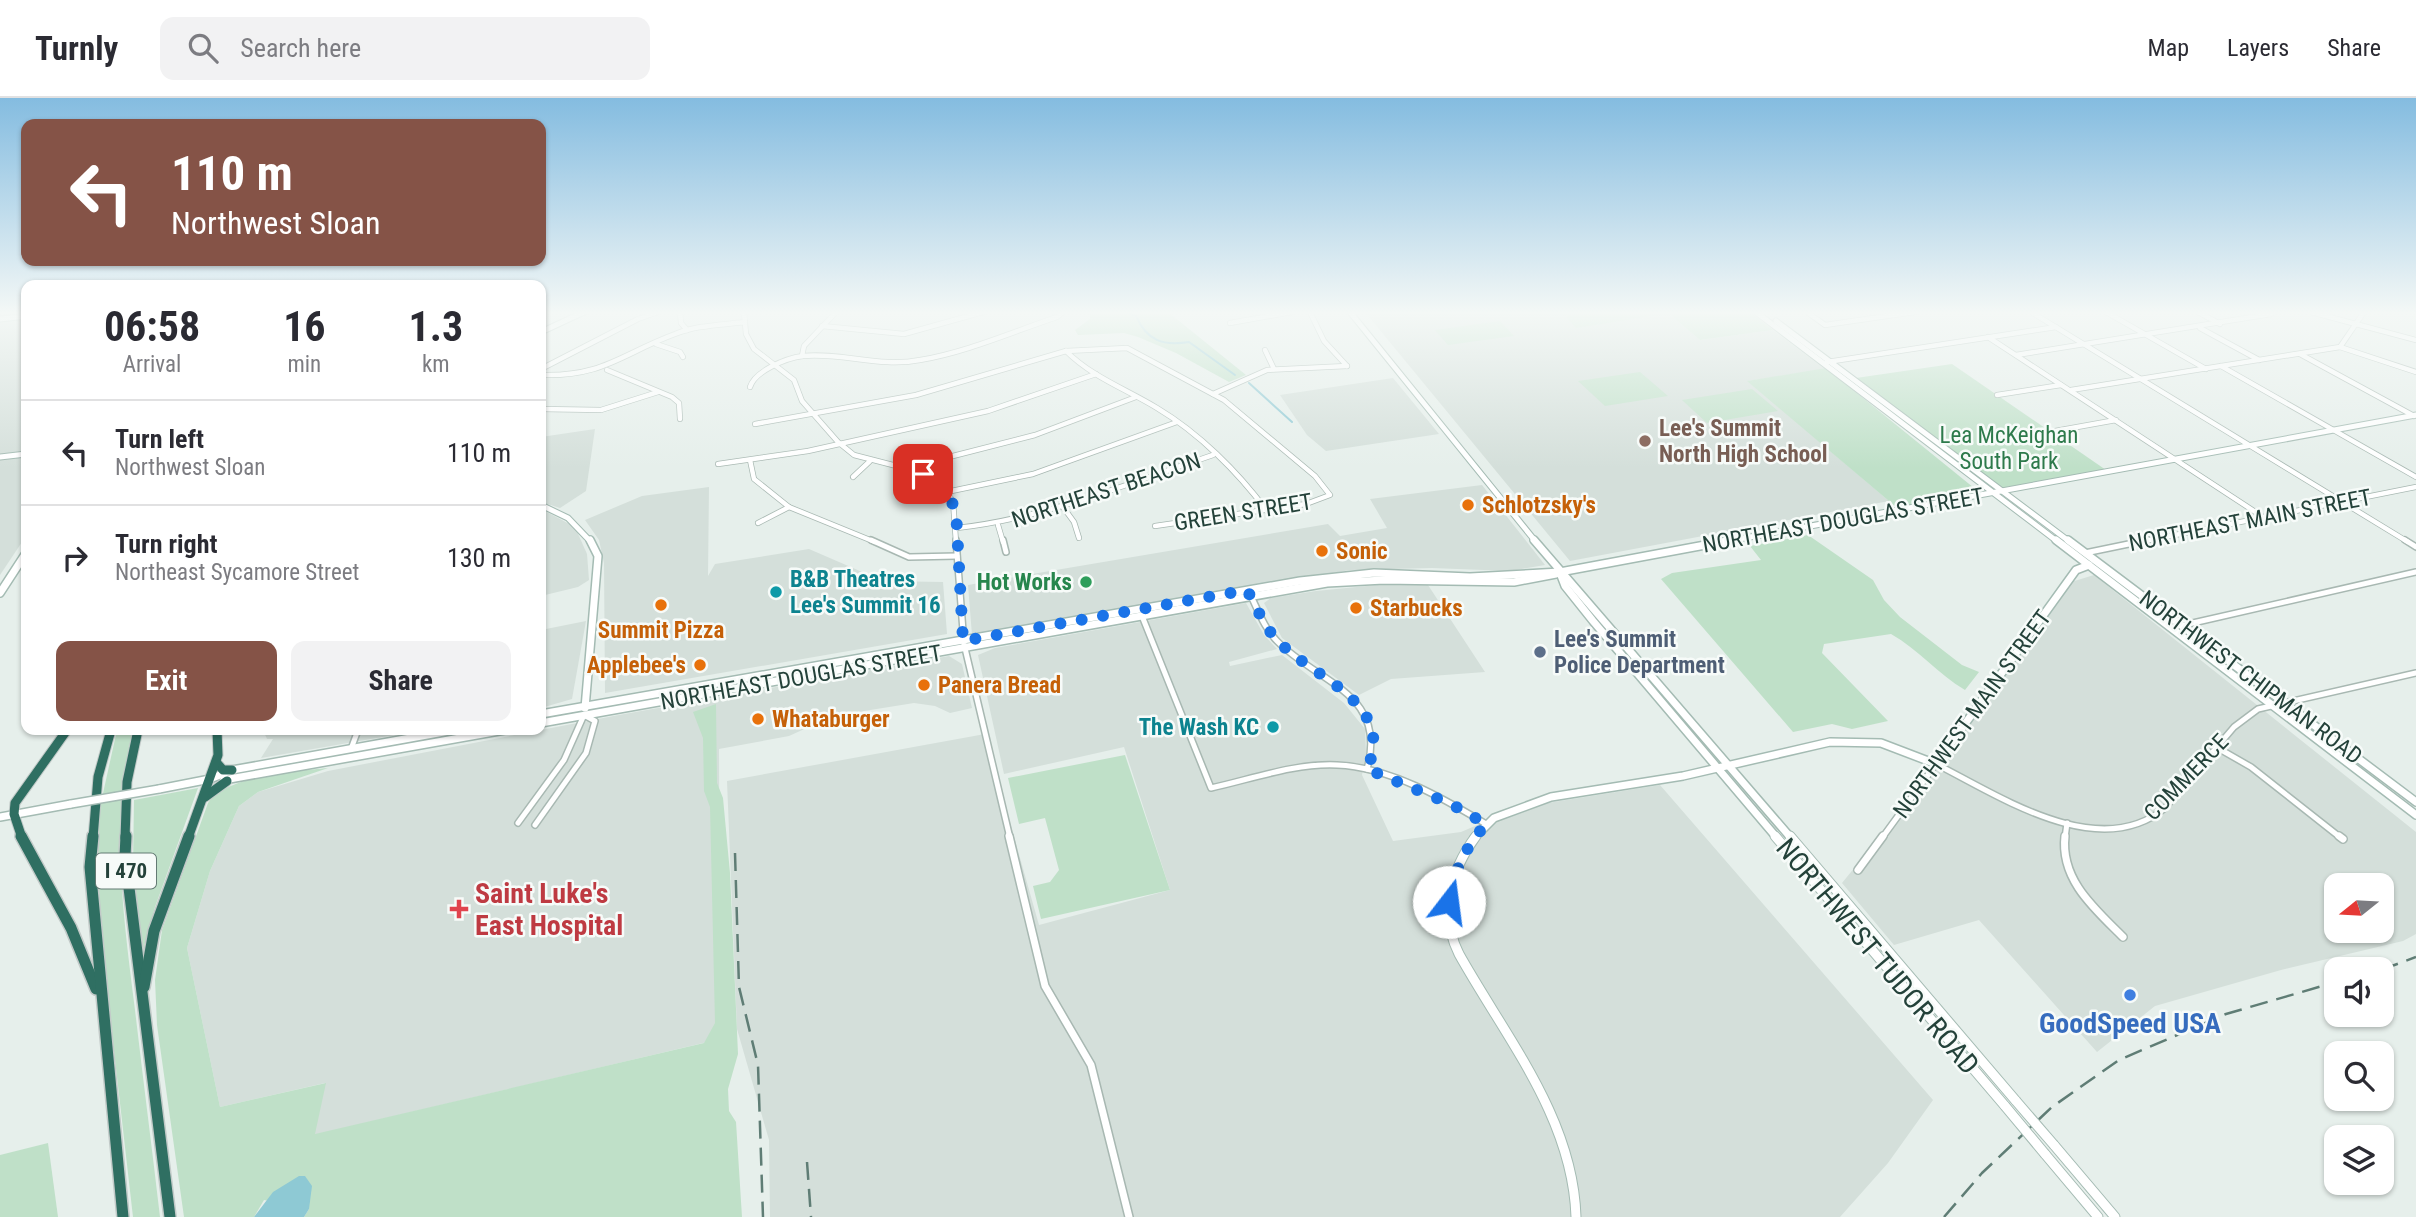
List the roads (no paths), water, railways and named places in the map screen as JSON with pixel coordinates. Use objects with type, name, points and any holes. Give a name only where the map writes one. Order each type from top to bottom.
[{"type":"highway","points":[[63,735],[15,803],[13,815],[20,836],[68,921],[101,1001]]},
{"type":"highway","name":"I 470","points":[[109,735],[98,776],[90,867],[123,1217]]},
{"type":"highway","name":"I 470","points":[[137,735],[127,782],[124,831],[170,1217]]},
{"type":"highway","points":[[144,1013],[147,964],[155,931],[216,762],[218,735]]},
{"type":"highway","points":[[201,801],[230,775],[216,762]]},
{"type":"main road","points":[[1392,364],[1560,572]]},
{"type":"main road","points":[[1829,364],[1992,493],[2089,565],[2095,565],[2130,584]]},
{"type":"main road","name":"NORTHWEST CHIPMAN ROAD","points":[[1829,364],[2130,584],[2416,802]]},
{"type":"main road","name":"NORTHEAST DOUGLAS STREET","points":[[546,722],[1152,607],[1357,580],[1483,583],[1544,578],[1560,572],[2415,416]]},
{"type":"main road","points":[[0,457],[21,455]]},
{"type":"main road","points":[[546,508],[575,521],[593,544],[598,556],[584,715]]},
{"type":"main road","points":[[0,593],[21,560]]},
{"type":"main road","name":"NORTHWEST CHIPMAN ROAD","points":[[2089,565],[2416,814]]},
{"type":"main road","name":"NORTHWEST MAIN STREET","points":[[1936,764],[2076,570],[2089,565]]},
{"type":"main road","name":"NORTHWEST TUDOR ROAD","points":[[1560,572],[1565,586],[1593,621],[2098,1217]]},
{"type":"main road","name":"NORTHWEST TUDOR ROAD","points":[[1560,572],[1576,585],[2115,1217]]},
{"type":"main road","name":"NORTHEAST DOUGLAS STREET","points":[[546,713],[1142,616],[1249,593]]},
{"type":"main road","points":[[1142,616],[1144,610],[1152,607]]},
{"type":"main road","points":[[1593,621],[1613,629]]},
{"type":"main road","points":[[0,817],[159,789],[419,735]]},
{"type":"main road","points":[[230,775],[474,735]]},
{"type":"main road","points":[[1576,1217],[1567,1153],[1552,1114],[1510,1039],[1481,995],[1454,943],[1447,919],[1453,881],[1464,851],[1494,817],[1529,803],[1853,741],[1880,742],[1936,764]]},
{"type":"main road","points":[[1826,895],[1836,888]]},
{"type":"street","points":[[546,375],[575,377],[607,370],[618,364]]},
{"type":"street","points":[[755,424],[947,388],[1023,364]]},
{"type":"street","points":[[1079,364],[1177,422],[1248,486],[1267,511]]},
{"type":"street","points":[[1157,364],[1213,394],[1274,369],[1347,366]]},
{"type":"street","points":[[1272,364],[1274,369]]},
{"type":"street","points":[[2030,364],[2263,517]]},
{"type":"street","points":[[2117,364],[2416,547]]},
{"type":"street","points":[[2198,364],[2206,369]]},
{"type":"street","points":[[2070,391],[2232,364]]},
{"type":"street","points":[[2319,364],[2415,416]]},
{"type":"street","points":[[2392,364],[2416,372]]},
{"type":"street","points":[[750,387],[756,375],[776,365],[794,380],[802,401],[812,413],[838,442],[854,455],[923,474],[937,481],[949,493],[956,510],[964,644],[1045,987],[1091,1065],[1129,1217]]},
{"type":"street","points":[[2221,366],[2416,477]]},
{"type":"street","points":[[607,370],[679,403],[680,419]]},
{"type":"street","points":[[718,464],[750,460],[988,411],[1096,374]]},
{"type":"street","points":[[1997,395],[2061,385]]},
{"type":"street","points":[[546,410],[578,413],[602,411],[625,406],[657,392]]},
{"type":"street","name":"GREEN STREET","points":[[1155,526],[1267,511],[1306,504],[1330,495],[1315,476],[1213,394]]},
{"type":"street","points":[[923,474],[949,457],[1035,435],[1136,397]]},
{"type":"street","points":[[2055,431],[2116,420]]},
{"type":"street","points":[[913,499],[916,501],[1033,474],[1177,422]]},
{"type":"street","name":"NORTHEAST BEACON","points":[[957,528],[998,525],[1063,507],[1213,455]]},
{"type":"street","points":[[750,460],[754,479],[789,508],[823,519],[909,557],[957,556]]},
{"type":"street","points":[[853,477],[870,461]]},
{"type":"street","name":"NORTHEAST MAIN STREET","points":[[2085,553],[2416,487]]},
{"type":"street","points":[[1063,507],[1074,522],[1079,538]]},
{"type":"street","points":[[758,523],[789,508]]},
{"type":"street","points":[[998,525],[1006,552]]},
{"type":"street","points":[[2184,625],[2416,572]]},
{"type":"street","points":[[1249,593],[1278,642],[1353,700],[1368,718],[1375,746],[1367,769]]},
{"type":"street","points":[[1142,616],[1211,789],[1315,766],[1339,765],[1367,769],[1460,808],[1486,824]]},
{"type":"street","name":"COMMERCE","points":[[1936,764],[2067,823],[2124,829],[2152,819],[2246,715],[2275,705],[2416,673]]},
{"type":"street","points":[[518,823],[564,760],[576,725],[584,715],[594,721],[592,740],[536,825]]},
{"type":"street","points":[[351,749],[356,735]]},
{"type":"street","points":[[2216,747],[2251,766],[2343,839]]},
{"type":"street","name":"NORTHWEST MAIN STREET","points":[[1858,870],[1936,764]]},
{"type":"street","points":[[2067,823],[2063,853],[2066,867],[2087,900],[2123,937]]},
{"type":"water","points":[[299,1176],[305,1176],[312,1186],[309,1209],[304,1217],[254,1217],[273,1192]]},
{"type":"waterway","points":[[1220,364],[1235,375]]},
{"type":"waterway","points":[[1249,383],[1292,422]]},
{"type":"railway","points":[[735,853],[739,987],[758,1065],[763,1217]]},
{"type":"railway","points":[[2394,965],[2416,957]]},
{"type":"railway","points":[[1944,1217],[1982,1173],[2052,1107],[2119,1060],[2226,1014],[2324,985]]},
{"type":"railway","points":[[807,1162],[811,1217]]},
{"type":"place","name":"Lee's Summit North High School","points":[[1645,441]]},
{"type":"place","name":"Schlotzsky's","points":[[1468,505]]},
{"type":"place","name":"Sonic","points":[[1322,551]]},
{"type":"place","name":"Hot Works","points":[[1086,582]]},
{"type":"place","name":"B&B Theatres Lee's Summit 16","points":[[776,592]]},
{"type":"place","name":"Summit Pizza","points":[[661,605]]},
{"type":"place","name":"Starbucks","points":[[1356,608]]},
{"type":"place","name":"Lee's Summit Police Department","points":[[1540,652]]},
{"type":"place","name":"Applebee's","points":[[700,665]]},
{"type":"place","name":"Panera Bread","points":[[924,685]]},
{"type":"place","name":"Whataburger","points":[[758,719]]},
{"type":"place","name":"The Wash KC","points":[[1273,727]]},
{"type":"place","name":"Saint Luke's East Hospital","points":[[459,909]]},
{"type":"place","name":"GoodSpeed USA","points":[[2130,995]]},
{"type":"park label","name":"Lea McKeighan South Park","points":[[2009,448]]}]
